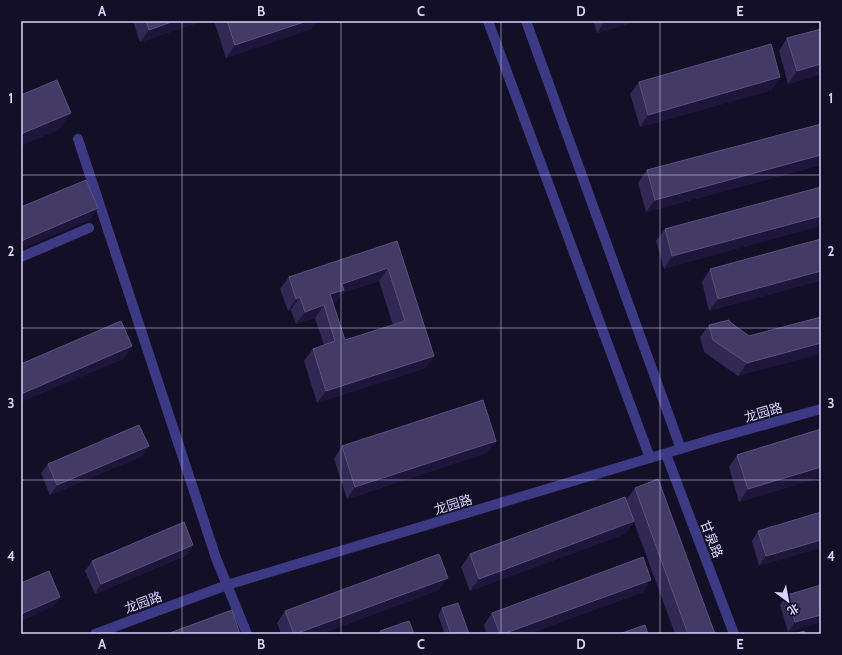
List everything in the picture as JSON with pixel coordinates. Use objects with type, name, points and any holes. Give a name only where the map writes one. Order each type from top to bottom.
[{"type":"street","points":[[488,21],[650,458]]},
{"type":"street","points":[[526,21],[681,449]]},
{"type":"street","points":[[78,139],[211,543],[247,634]]},
{"type":"street","points":[[21,257],[89,228]]},
{"type":"street","name":"龙园路","points":[[95,634],[227,585],[650,458],[821,409]]},
{"type":"street","name":"甘泉路","points":[[666,454],[734,634]]},
{"type":"building","points":[[146,21],[174,21],[149,30]]},
{"type":"building","points":[[227,21],[307,21],[235,45]]},
{"type":"building","points":[[821,29],[821,64],[797,71],[787,38]]},
{"type":"building","points":[[771,44],[780,77],[648,115],[639,82]]},
{"type":"building","points":[[57,80],[71,113],[21,134],[21,95]]},
{"type":"building","points":[[821,124],[821,155],[655,200],[647,170]]},
{"type":"building","points":[[86,180],[98,208],[21,241],[21,207]]},
{"type":"building","points":[[821,187],[821,216],[672,256],[665,229]]},
{"type":"building","points":[[821,239],[821,271],[718,299],[710,269]]},
{"type":"building","points":[[397,241],[434,356],[326,391],[313,349],[335,341],[324,305],[305,312],[300,297],[296,299],[289,277]],"holes":[[[388,268],[405,321],[345,340],[330,294],[344,290],[342,284]]]},
{"type":"building","points":[[821,317],[821,343],[747,363],[713,340],[709,325],[729,320],[749,336]]},
{"type":"building","points":[[121,321],[132,346],[21,394],[21,364]]},
{"type":"building","points":[[483,400],[496,441],[355,487],[342,446]]},
{"type":"building","points":[[139,425],[149,446],[57,485],[48,464]]},
{"type":"building","points":[[821,429],[821,467],[748,489],[737,455]]},
{"type":"building","points":[[658,479],[715,634],[688,634],[635,488]]},
{"type":"building","points":[[625,497],[634,521],[479,579],[470,554]]},
{"type":"building","points":[[821,512],[821,540],[766,556],[758,531]]},
{"type":"building","points":[[184,522],[193,545],[101,584],[92,561]]},
{"type":"building","points":[[439,554],[448,578],[294,634],[285,611]]},
{"type":"building","points":[[643,557],[651,580],[500,634],[492,613]]},
{"type":"building","points":[[49,571],[60,597],[21,614],[21,583]]},
{"type":"building","points":[[821,585],[821,615],[795,622],[787,595]]},
{"type":"building","points":[[458,603],[469,634],[451,634],[442,608]]},
{"type":"building","points":[[232,610],[240,634],[167,634]]},
{"type":"building","points":[[409,621],[414,634],[381,634],[380,631]]},
{"type":"building","points":[[645,625],[648,634],[619,634]]},
{"type":"building","points":[[804,631],[805,634],[795,634]]}]
